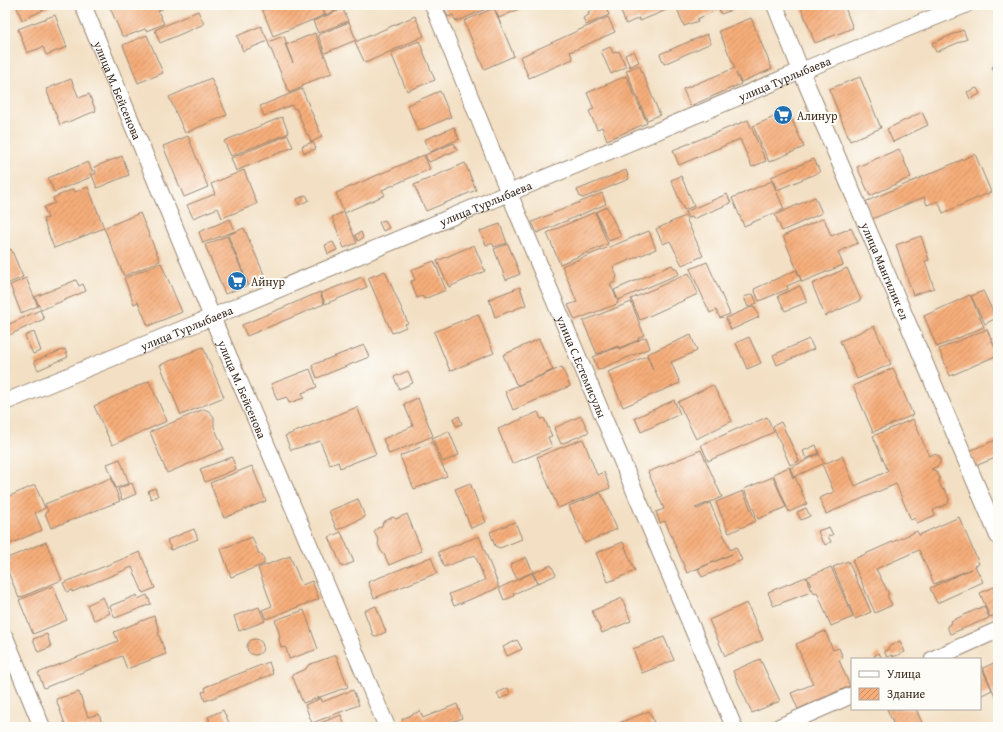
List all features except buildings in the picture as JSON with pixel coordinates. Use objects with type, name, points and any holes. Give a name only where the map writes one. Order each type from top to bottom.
[{"type":"street","name":"улица М. Бейсенова","points":[[83,5],[212,317],[387,727]]},
{"type":"street","name":"улица С.Естемисулы","points":[[433,5],[509,193],[734,727]]},
{"type":"street","name":"улица Мангилик ел","points":[[775,5],[801,71],[998,536]]},
{"type":"street","name":"улица Турлыбаева","points":[[5,402],[801,71],[965,5]]},
{"type":"street","points":[[935,658],[998,630]]},
{"type":"street","points":[[5,637],[42,727]]},
{"type":"street","points":[[779,727],[851,695]]},
{"type":"place","name":"Алинур","points":[[783,115]]},
{"type":"place","name":"Айнур","points":[[237,281]]}]
